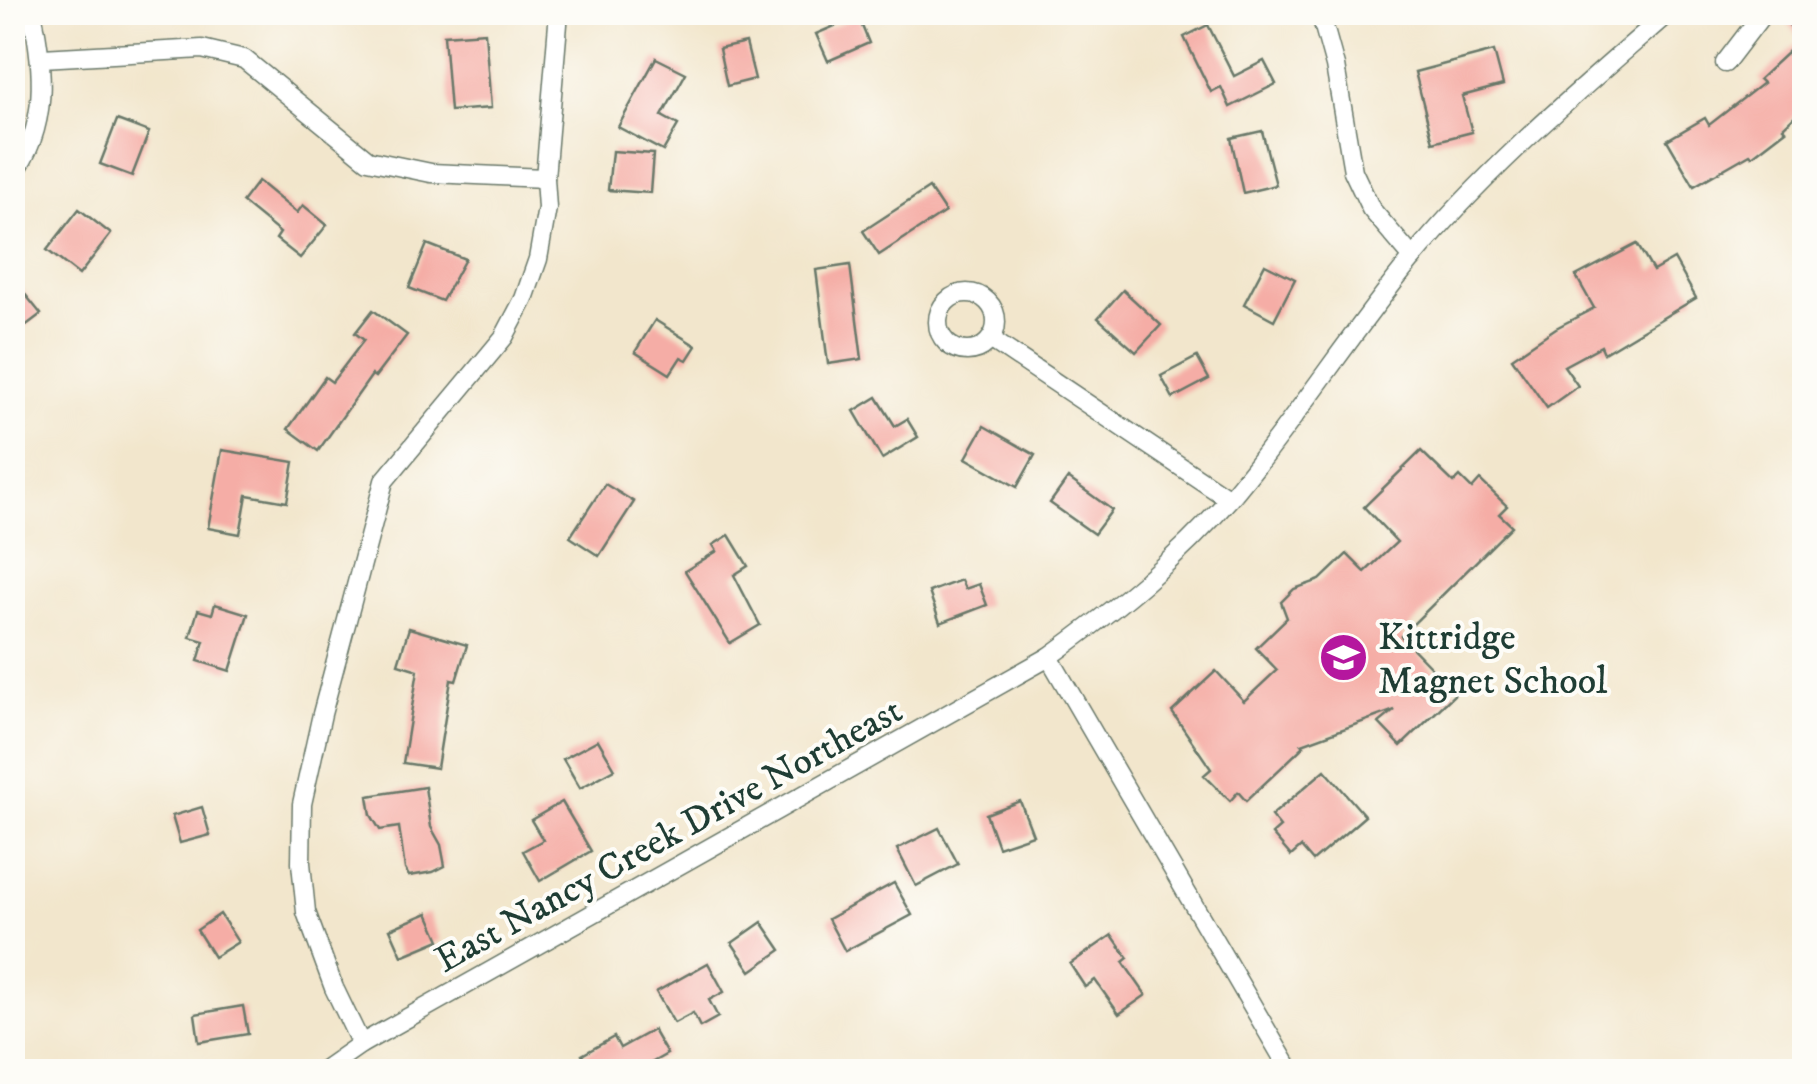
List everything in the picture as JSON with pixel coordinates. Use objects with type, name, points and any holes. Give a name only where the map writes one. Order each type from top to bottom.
[{"type":"street","points":[[12,176],[22,163],[38,112],[42,58],[32,12]]},
{"type":"street","points":[[362,1044],[334,988],[306,912],[301,862],[302,804],[384,481],[504,337],[538,259],[548,208],[545,178],[559,12]]},
{"type":"street","points":[[1320,12],[1335,66],[1353,172],[1370,210],[1413,258]]},
{"type":"street","points":[[992,340],[1229,499],[1413,258],[1575,94],[1668,12]]},
{"type":"street","points":[[1725,63],[1764,12]]},
{"type":"street","points":[[42,58],[202,48],[244,59],[368,160],[431,173],[545,178]]},
{"type":"street","name":"East Nancy Creek Drive Northeast","points":[[321,1072],[362,1044],[1049,657],[1126,602],[1229,499]]},
{"type":"street","points":[[1049,657],[1291,1072]]},
{"type":"building","points":[[1779,12],[1804,12],[1804,107],[1783,127],[1786,130],[1752,156],[1694,186],[1667,140],[1705,118],[1709,125],[1763,83],[1759,79],[1801,40]]},
{"type":"building","points":[[858,16],[869,43],[828,61],[816,34]]},
{"type":"building","points":[[1208,25],[1234,76],[1264,61],[1276,84],[1230,107],[1221,87],[1211,92],[1184,37]]},
{"type":"building","points":[[485,32],[491,108],[450,111],[444,35]]},
{"type":"building","points":[[746,43],[755,79],[727,86],[719,49]]},
{"type":"building","points":[[1494,51],[1503,85],[1462,96],[1472,132],[1433,142],[1415,72]]},
{"type":"building","points":[[656,58],[686,73],[662,116],[678,125],[663,151],[618,127]]},
{"type":"building","points":[[117,120],[149,132],[132,176],[100,164]]},
{"type":"building","points":[[1262,131],[1276,185],[1243,193],[1231,138]]},
{"type":"building","points":[[612,151],[653,154],[650,193],[608,190]]},
{"type":"building","points":[[258,181],[297,213],[303,205],[327,225],[300,258],[276,239],[280,233],[242,202]]},
{"type":"building","points":[[929,188],[945,212],[879,255],[863,231]]},
{"type":"building","points":[[79,209],[111,234],[79,275],[47,250]]},
{"type":"building","points":[[427,244],[465,259],[442,301],[409,288]]},
{"type":"building","points":[[1637,244],[1653,271],[1674,259],[1696,298],[1604,353],[1601,346],[1564,366],[1578,386],[1547,408],[1512,358],[1594,308],[1576,276]]},
{"type":"building","points":[[1265,264],[1295,279],[1274,320],[1244,304]]},
{"type":"building","points":[[850,265],[862,359],[828,364],[816,270]]},
{"type":"building","points":[[12,278],[41,314],[12,336]]},
{"type":"building","points":[[1123,290],[1161,325],[1136,352],[1098,318]]},
{"type":"building","points":[[373,310],[407,335],[375,377],[372,375],[318,451],[288,429],[325,377],[332,382],[364,340],[355,333]]},
{"type":"building","points":[[655,320],[696,346],[687,360],[681,357],[670,374],[635,352]]},
{"type":"building","points":[[1197,357],[1209,379],[1173,398],[1161,376]]},
{"type":"building","points":[[877,397],[895,426],[907,419],[918,437],[882,459],[854,411]]},
{"type":"building","points":[[984,426],[1035,455],[1017,487],[966,458]]},
{"type":"building","points":[[222,450],[294,462],[287,502],[247,495],[240,534],[208,528]]},
{"type":"building","points":[[1421,451],[1454,483],[1460,477],[1472,489],[1480,480],[1507,506],[1499,514],[1512,526],[1401,636],[1456,693],[1401,746],[1379,723],[1395,710],[1302,744],[1246,801],[1238,792],[1230,801],[1204,775],[1211,769],[1172,712],[1216,671],[1244,701],[1277,670],[1256,648],[1287,618],[1281,602],[1294,589],[1320,580],[1347,554],[1365,572],[1397,542],[1364,507]]},
{"type":"building","points":[[1068,478],[1112,510],[1094,534],[1050,503]]},
{"type":"building","points":[[605,484],[634,502],[599,556],[570,537]]},
{"type":"building","points":[[729,535],[748,566],[734,575],[760,625],[730,643],[685,571],[717,551],[713,545]]},
{"type":"building","points":[[961,580],[965,589],[979,584],[987,605],[940,623],[929,592]]},
{"type":"building","points":[[215,604],[248,614],[230,671],[198,661],[204,641],[190,637],[198,610],[212,614]]},
{"type":"building","points":[[409,628],[467,645],[456,681],[451,680],[437,768],[403,763],[418,670],[398,664]]},
{"type":"building","points":[[598,740],[615,769],[580,788],[563,759]]},
{"type":"building","points":[[1325,770],[1365,816],[1313,861],[1301,847],[1291,856],[1272,834],[1280,827],[1271,816]]},
{"type":"building","points":[[425,787],[431,827],[441,845],[445,866],[409,876],[399,827],[380,830],[371,815],[368,796]]},
{"type":"building","points":[[1020,801],[1033,835],[998,847],[986,814]]},
{"type":"building","points":[[562,802],[591,851],[540,881],[523,851],[543,840],[531,820]]},
{"type":"building","points":[[202,807],[210,835],[180,843],[172,816]]},
{"type":"building","points":[[939,828],[958,864],[916,886],[897,849]]},
{"type":"building","points":[[894,883],[912,915],[845,951],[828,919]]},
{"type":"building","points":[[428,913],[440,940],[402,956],[390,929]]},
{"type":"building","points":[[220,914],[238,942],[214,957],[197,930]]},
{"type":"building","points":[[762,922],[781,950],[751,971],[732,943]]},
{"type":"building","points":[[1112,935],[1128,958],[1123,962],[1146,995],[1119,1014],[1095,980],[1085,987],[1070,964]]},
{"type":"building","points":[[708,963],[724,992],[709,1000],[718,1017],[700,1027],[693,1013],[674,1023],[656,992]]},
{"type":"building","points":[[243,1006],[248,1034],[199,1042],[195,1014]]},
{"type":"building","points":[[653,1030],[667,1054],[635,1072],[591,1072],[582,1055],[614,1037],[620,1048]]},
{"type":"place","name":"Kittridge Magnet School","points":[[1343,658]]}]
